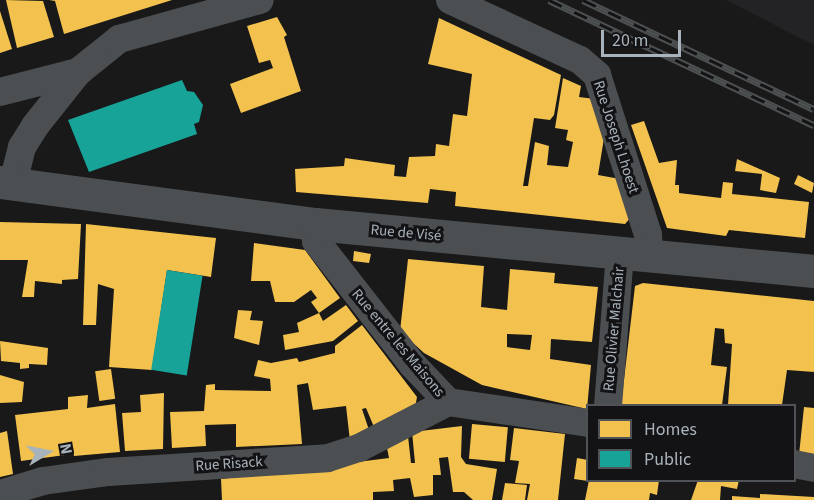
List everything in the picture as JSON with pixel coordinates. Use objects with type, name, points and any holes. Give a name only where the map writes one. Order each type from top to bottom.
[{"type":"street","points":[[6,182],[22,147],[78,72],[119,39],[260,0]]},
{"type":"street","name":"Rue Joseph Lhoest","points":[[450,0],[580,60],[597,75],[648,235],[634,254]]},
{"type":"street","points":[[0,92],[78,72]]},
{"type":"street","name":"Rue de Visé","points":[[6,182],[315,224],[814,271]]},
{"type":"street","name":"Rue entre les Maisons","points":[[315,224],[316,241],[412,364],[448,402],[586,423]]},
{"type":"street","name":"Rue Olivier Malchair","points":[[608,404],[634,254]]},
{"type":"street","name":"Rue Risack","points":[[0,494],[42,481],[108,472],[328,458],[376,440],[448,402]]},
{"type":"street","points":[[796,464],[814,468]]},
{"type":"shaded area","points":[[726,0],[814,0],[814,45]]},
{"type":"building: Homes","points":[[6,0],[43,1],[54,37],[17,48]]},
{"type":"building: Homes","points":[[49,0],[172,0],[64,34],[55,1]]},
{"type":"building: Homes","points":[[0,11],[12,49],[0,53]]},
{"type":"building: Homes","points":[[277,17],[287,35],[284,37],[301,91],[241,113],[230,84],[273,68],[270,60],[259,63],[247,26]]},
{"type":"building: Homes","points":[[439,18],[561,75],[554,115],[550,120],[534,118],[523,186],[528,186],[535,142],[549,146],[547,165],[568,167],[573,142],[566,140],[568,130],[555,128],[563,78],[581,86],[579,97],[595,99],[605,132],[598,175],[620,179],[632,216],[625,224],[455,206],[456,192],[430,189],[428,203],[296,192],[295,169],[344,166],[345,158],[395,165],[394,176],[406,177],[409,157],[435,156],[436,144],[449,146],[453,114],[467,116],[472,74],[428,64]]},
{"type":"building: Homes","points":[[644,121],[659,163],[677,160],[675,185],[679,185],[679,193],[721,198],[723,182],[733,183],[732,194],[809,202],[805,238],[729,230],[726,236],[667,228],[631,125]]},
{"type":"building: Homes","points":[[737,159],[780,178],[776,193],[760,190],[762,174],[735,171]]},
{"type":"building: Homes","points":[[798,175],[814,183],[812,193],[794,184]]},
{"type":"building: Homes","points":[[0,222],[81,224],[78,279],[62,280],[62,284],[35,281],[34,297],[22,297],[28,260],[0,260]]},
{"type":"building: Homes","points":[[86,224],[216,238],[211,277],[167,270],[152,370],[109,367],[114,289],[98,284],[96,325],[83,325]]},
{"type":"building: Homes","points":[[254,243],[305,250],[340,298],[319,313],[311,302],[317,298],[311,290],[294,302],[275,302],[270,281],[251,281]]},
{"type":"building: Homes","points":[[354,251],[371,254],[369,263],[353,261]]},
{"type":"building: Homes","points":[[408,259],[484,266],[481,307],[507,310],[510,269],[555,273],[554,283],[598,287],[592,342],[551,339],[550,359],[591,365],[586,409],[482,385],[424,353],[400,331]],"holes":[[[507,334],[532,335],[530,350],[507,347]]]},
{"type":"building: Homes","points":[[643,283],[814,301],[814,372],[787,370],[782,404],[728,404],[732,344],[725,343],[724,329],[715,328],[711,365],[727,367],[722,404],[621,404],[635,286]]},
{"type":"building: Homes","points":[[346,305],[358,321],[333,341],[285,350],[283,335],[299,332],[297,323],[319,313],[323,321]]},
{"type":"building: Homes","points":[[238,310],[252,311],[250,320],[263,321],[259,345],[234,338]]},
{"type":"building: Homes","points":[[362,325],[417,397],[415,408],[374,427],[366,408],[362,409],[370,433],[350,441],[346,406],[313,410],[308,383],[297,385],[302,444],[236,447],[236,424],[205,425],[206,446],[172,448],[170,412],[204,411],[206,385],[215,384],[215,390],[271,391],[270,379],[254,376],[258,360],[271,363],[297,358],[299,362],[335,353],[335,346]]},
{"type":"building: Homes","points":[[0,341],[48,348],[47,365],[29,364],[29,368],[20,369],[20,363],[1,361]]},
{"type":"building: Homes","points":[[111,369],[115,399],[99,401],[95,371]]},
{"type":"building: Homes","points":[[0,375],[24,382],[22,402],[0,403]]},
{"type":"building: Homes","points":[[164,393],[163,449],[125,451],[122,413],[141,412],[140,395]]},
{"type":"building: Homes","points":[[88,395],[87,408],[115,404],[120,452],[74,456],[73,448],[64,449],[65,455],[21,461],[15,415],[68,409],[68,397]]},
{"type":"building: Homes","points":[[804,407],[814,408],[814,459],[799,455]]},
{"type":"building: Homes","points":[[472,424],[508,427],[505,462],[469,459]]},
{"type":"building: Homes","points":[[462,426],[461,457],[466,464],[497,469],[492,500],[473,500],[464,492],[453,492],[448,457],[439,458],[441,475],[433,475],[433,495],[414,497],[410,478],[393,480],[394,491],[373,492],[373,500],[222,500],[221,479],[389,458],[386,443],[408,436],[411,463],[415,463],[412,432]]},
{"type":"building: Homes","points":[[514,428],[565,434],[558,500],[527,500],[530,484],[515,483],[519,461],[510,460]]},
{"type":"building: Homes","points":[[7,431],[13,474],[0,477],[0,433]]},
{"type":"building: Homes","points":[[577,458],[586,460],[586,481],[574,479]]},
{"type":"building: Homes","points":[[589,482],[659,482],[657,495],[650,493],[649,500],[585,500]]},
{"type":"building: Homes","points":[[697,482],[739,482],[737,489],[721,486],[720,500],[691,500]]},
{"type":"building: Homes","points":[[505,483],[527,485],[525,500],[502,500]]},
{"type":"building: Homes","points":[[760,494],[814,497],[814,500],[732,500],[732,496],[760,498]]},
{"type":"building: Public","points":[[182,80],[187,91],[194,92],[203,105],[199,122],[194,124],[197,134],[89,172],[68,120]]},
{"type":"building: Public","points":[[167,270],[203,276],[187,375],[151,370]]},
{"type":"railway","points":[[549,0],[814,125]]},
{"type":"railway","points":[[583,0],[814,109]]}]
